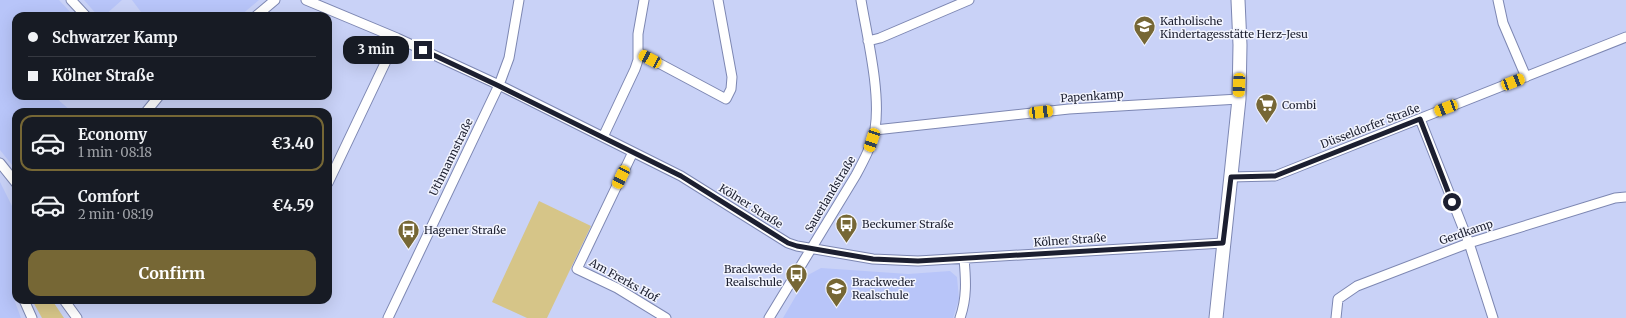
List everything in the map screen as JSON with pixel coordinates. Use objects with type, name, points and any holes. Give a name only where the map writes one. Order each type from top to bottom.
[{"type":"street","points":[[71,0],[82,12]]},
{"type":"street","points":[[261,12],[275,0]]},
{"type":"street","name":"Kölner Straße","points":[[306,0],[397,38],[499,86],[681,176],[779,238],[797,246],[892,261],[964,259],[1223,243]]},
{"type":"street","name":"Uthmannstraße","points":[[388,318],[499,86],[509,58],[519,0]]},
{"type":"street","points":[[603,137],[632,79],[638,60],[638,34],[644,0]]},
{"type":"street","points":[[638,52],[726,99],[731,90],[732,77],[718,0]]},
{"type":"street","name":"Sauerlandstraße","points":[[769,318],[856,175],[868,151],[875,130],[877,105],[861,0]]},
{"type":"street","points":[[868,41],[880,38],[969,0]]},
{"type":"street","points":[[1216,318],[1239,99],[1240,45],[1238,0]]},
{"type":"street","points":[[1498,0],[1504,23],[1526,77]]},
{"type":"street","name":"Düsseldorfer Straße","points":[[1231,177],[1275,176],[1626,37]]},
{"type":"street","points":[[332,175],[397,38]]},
{"type":"street","name":"Papenkamp","points":[[875,130],[1069,109],[1239,99]]},
{"type":"street","points":[[149,108],[156,100]]},
{"type":"street","points":[[1420,119],[1469,243],[1493,318]]},
{"type":"street","name":"Am Frerks Hof","points":[[633,152],[577,269],[617,288],[666,318]]},
{"type":"street","points":[[0,164],[12,179]]},
{"type":"street","name":"Gerdkamp","points":[[1336,318],[1338,299],[1357,286],[1469,243],[1615,198],[1626,197]]},
{"type":"street","points":[[960,318],[965,303],[966,280],[964,259]]},
{"type":"street","points":[[26,304],[32,318]]},
{"type":"street","points":[[67,304],[77,318]]},
{"type":"shaded area","points":[[0,0],[59,0],[70,12],[12,12],[12,100],[58,100],[68,108],[12,108],[12,165],[0,150]]},
{"type":"shaded area","points":[[84,0],[122,0],[108,12],[94,12]]},
{"type":"shaded area","points":[[132,0],[259,0],[245,12],[141,12]]},
{"type":"shaded area","points":[[0,182],[12,206],[12,304],[16,304],[21,318],[0,318]]},
{"type":"shaded area","points":[[539,201],[591,226],[547,318],[527,318],[492,302]]},
{"type":"shaded area","points":[[821,268],[908,274],[950,271],[957,277],[959,299],[953,318],[783,318],[808,275]]},
{"type":"shaded area","points":[[34,304],[55,304],[64,318],[42,318]]},
{"type":"place","name":"Katholische Kindertagesstätte Herz-Jesu","points":[[1145,46]]},
{"type":"place","name":"Combi","points":[[1267,124]]},
{"type":"place","name":"Beckumer Straße","points":[[847,244]]},
{"type":"place","name":"Hagener Straße","points":[[409,250]]},
{"type":"place","name":"Brackwede Realschule","points":[[797,294]]},
{"type":"place","name":"Brackweder Realschule","points":[[837,308]]},
{"type":"route","points":[[423,50],[681,176],[788,243],[797,246],[873,259],[918,261],[964,259],[1223,243],[1231,177],[1240,178],[1275,176],[1420,119],[1452,202]]}]
